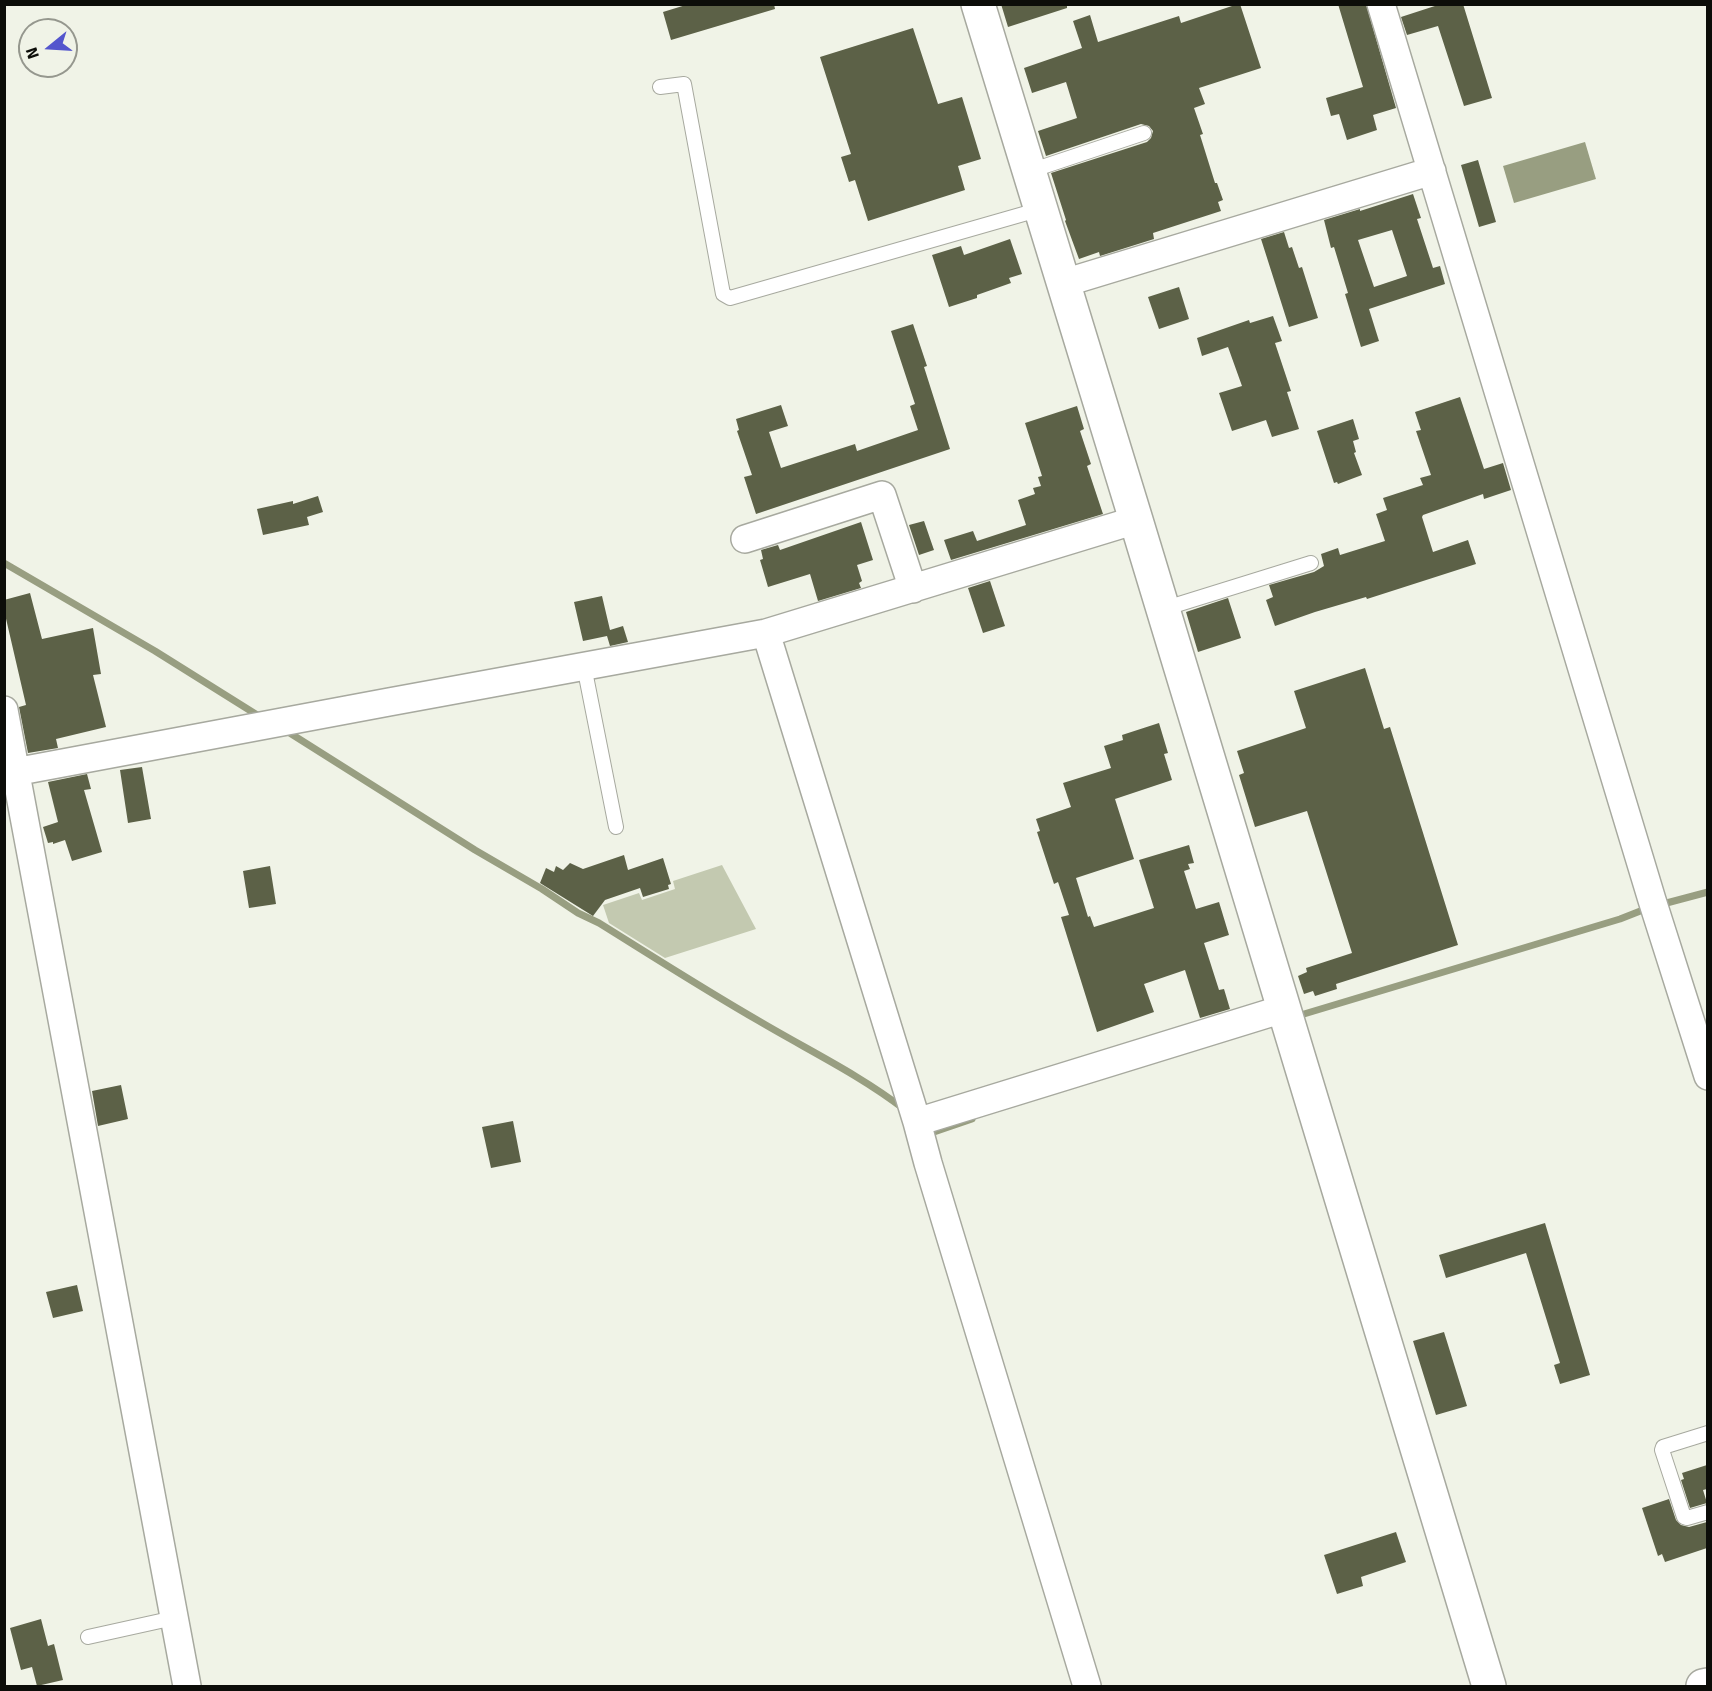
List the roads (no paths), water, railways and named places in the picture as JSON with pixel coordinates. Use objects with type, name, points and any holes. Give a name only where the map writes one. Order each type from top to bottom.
[{"type":"street","points":[[978,4],[1490,1686]]},
{"type":"street","points":[[1381,4],[1707,1076]]},
{"type":"street","points":[[1064,283],[1432,171]]},
{"type":"street","points":[[745,539],[882,495],[913,589]]},
{"type":"street","points":[[10,773],[766,633],[1136,520]]},
{"type":"street","points":[[766,633],[917,1122],[1087,1686]]},
{"type":"street","points":[[4,710],[10,773],[187,1686]]},
{"type":"street","points":[[917,1122],[1287,1019]]},
{"type":"street","points":[[1702,1686],[1707,1685]]},
{"type":"lane","points":[[660,87],[684,84],[723,294],[730,298],[1041,209]]},
{"type":"lane","points":[[1030,171],[1144,133]]},
{"type":"lane","points":[[1164,609],[1311,563]]},
{"type":"lane","points":[[584,666],[616,827]]},
{"type":"lane","points":[[1707,1433],[1663,1447],[1662,1450],[1684,1517],[1707,1512]]},
{"type":"lane","points":[[88,1637],[174,1618]]},
{"type":"waterway","points":[[4,563],[155,651],[262,718]]},
{"type":"waterway","points":[[285,730],[475,850],[739,1009],[852,1074],[904,1109]]},
{"type":"waterway","points":[[1659,905],[1708,892]]},
{"type":"waterway","points":[[1294,1017],[1620,919],[1648,908]]},
{"type":"waterway","points":[[927,1127],[934,1132],[972,1119]]}]
